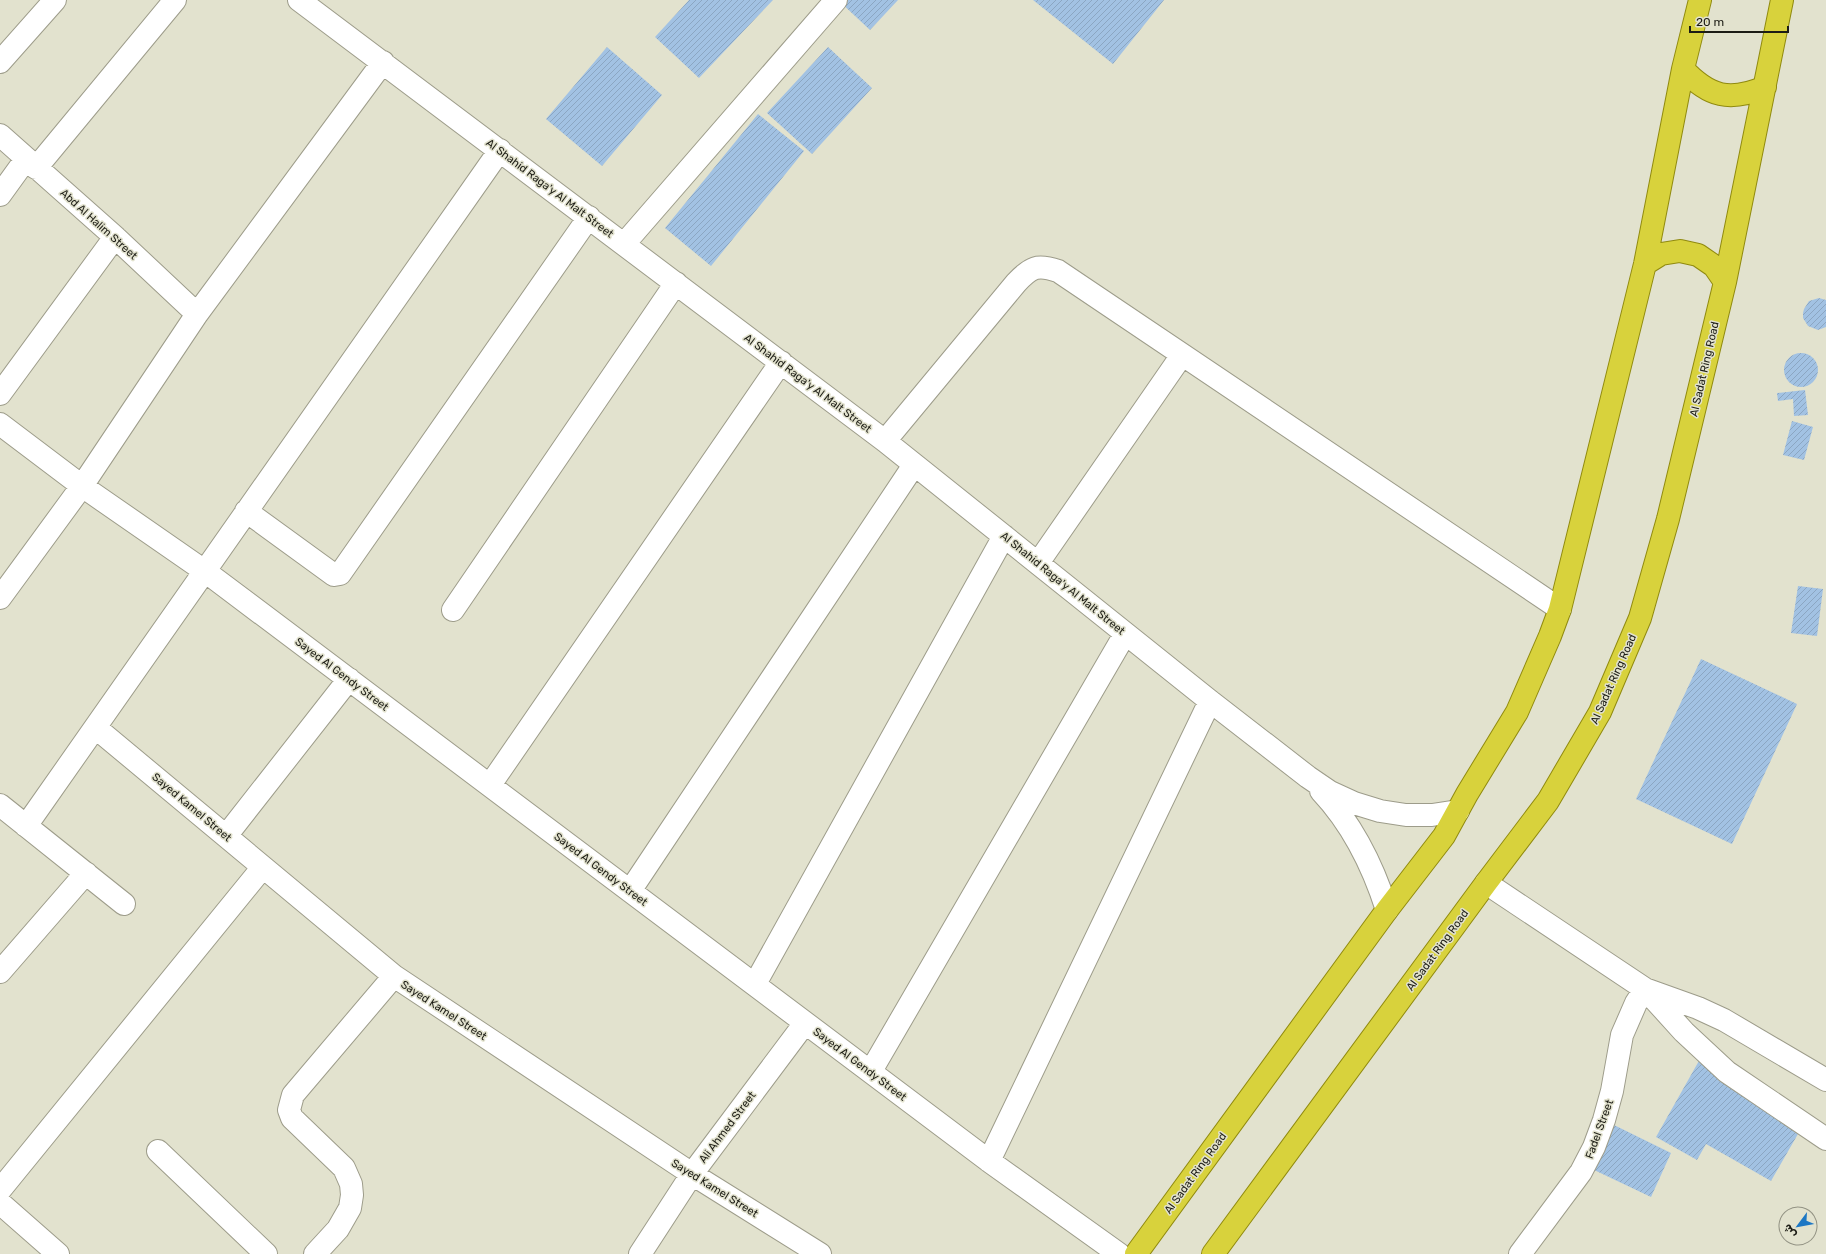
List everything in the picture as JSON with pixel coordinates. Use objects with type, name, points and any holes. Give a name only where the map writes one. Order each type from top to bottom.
[{"type":"highway","name":"Al Sadat Ring Road","points":[[1136,1254],[1387,910],[1444,836],[1517,712],[1560,609],[1645,264],[1684,69],[1700,0]]},
{"type":"highway","name":"Al Sadat Ring Road","points":[[1213,1254],[1548,801],[1600,712],[1640,618],[1668,519],[1725,282],[1782,0]]},
{"type":"highway","points":[[1684,69],[1696,82],[1712,92],[1730,96],[1748,94],[1765,87]]},
{"type":"highway","points":[[1645,264],[1661,254],[1680,251],[1698,255],[1714,266],[1725,282]]},
{"type":"street","points":[[0,62],[56,0]]},
{"type":"street","points":[[0,195],[31,163],[175,0]]},
{"type":"street","name":"Al Shahid Raga'y Al Malt Street","points":[[300,0],[886,442],[1125,634],[1308,777],[1330,792],[1380,811],[1406,815],[1432,815],[1458,811]]},
{"type":"street","points":[[624,244],[836,0]]},
{"type":"street","points":[[0,598],[82,486],[197,314],[383,62]]},
{"type":"street","name":"Abd Al Halim Street","points":[[0,135],[115,237],[197,314]]},
{"type":"street","points":[[26,826],[206,572],[246,511],[500,150]]},
{"type":"street","points":[[246,511],[334,574],[340,574],[589,217]]},
{"type":"street","points":[[0,394],[115,237]]},
{"type":"street","points":[[886,442],[1016,283],[1028,270],[1043,266],[1058,271],[1560,609]]},
{"type":"street","points":[[453,610],[676,283]]},
{"type":"street","points":[[1038,563],[1182,355]]},
{"type":"street","points":[[490,785],[781,362]]},
{"type":"street","name":"Sayed Al Gendy Street","points":[[0,424],[82,486],[206,572],[989,1161],[1119,1254]]},
{"type":"street","points":[[630,891],[914,465]]},
{"type":"street","points":[[754,984],[1004,536]]},
{"type":"street","points":[[870,1071],[1125,634]]},
{"type":"street","points":[[226,836],[349,679]]},
{"type":"street","points":[[989,1161],[1210,701]]},
{"type":"street","name":"Sayed Kamel Street","points":[[96,728],[394,976],[692,1174],[820,1254]]},
{"type":"street","name":"Al Shahid Raga'y Al Malt Street","points":[[1308,777],[1330,800],[1348,825],[1364,852],[1377,880],[1387,910]]},
{"type":"street","points":[[0,805],[124,904]]},
{"type":"street","points":[[0,1190],[262,867]]},
{"type":"street","points":[[0,972],[86,874]]},
{"type":"street","points":[[1486,883],[1646,989],[1685,1003],[1724,1020],[1826,1080]]},
{"type":"street","points":[[316,1254],[338,1229],[350,1208],[352,1195],[351,1184],[344,1168],[292,1118],[289,1110],[293,1095],[394,976]]},
{"type":"street","points":[[1646,989],[1684,1032],[1727,1072],[1826,1139]]},
{"type":"street","name":"Fadel Street","points":[[1520,1254],[1581,1172],[1594,1147],[1604,1120],[1612,1091],[1622,1034],[1636,1003],[1646,989]]},
{"type":"street","name":"Ali Ahmed Street","points":[[640,1254],[692,1174],[806,1022]]},
{"type":"street","points":[[158,1151],[266,1254]]},
{"type":"street","points":[[0,1203],[58,1254]]},
{"type":"building","points":[[689,0],[773,0],[699,78],[655,37]]},
{"type":"building","points":[[838,0],[898,0],[870,30]]},
{"type":"building","points":[[1033,0],[1164,0],[1113,64]]},
{"type":"building","points":[[607,47],[662,95],[602,166],[546,119]]},
{"type":"building","points":[[828,47],[872,88],[812,154],[767,113]]},
{"type":"building","points":[[758,114],[804,151],[711,266],[665,228]]},
{"type":"building","points":[[1819,298],[1826,300],[1826,327],[1818,330],[1808,326],[1803,318],[1803,313],[1809,301]]},
{"type":"building","points":[[1801,353],[1813,358],[1818,370],[1813,382],[1801,387],[1789,382],[1784,370],[1789,358]]},
{"type":"building","points":[[1805,390],[1808,415],[1794,416],[1793,399],[1778,401],[1777,393]]},
{"type":"building","points":[[1792,421],[1813,427],[1804,460],[1783,455]]},
{"type":"building","points":[[1798,586],[1823,589],[1817,636],[1791,633]]},
{"type":"building","points":[[1701,659],[1797,704],[1732,844],[1636,799]]},
{"type":"building","points":[[1700,1059],[1806,1120],[1771,1181],[1706,1144],[1697,1160],[1656,1137]]},
{"type":"building","points":[[1614,1125],[1671,1153],[1651,1197],[1592,1169]]}]
